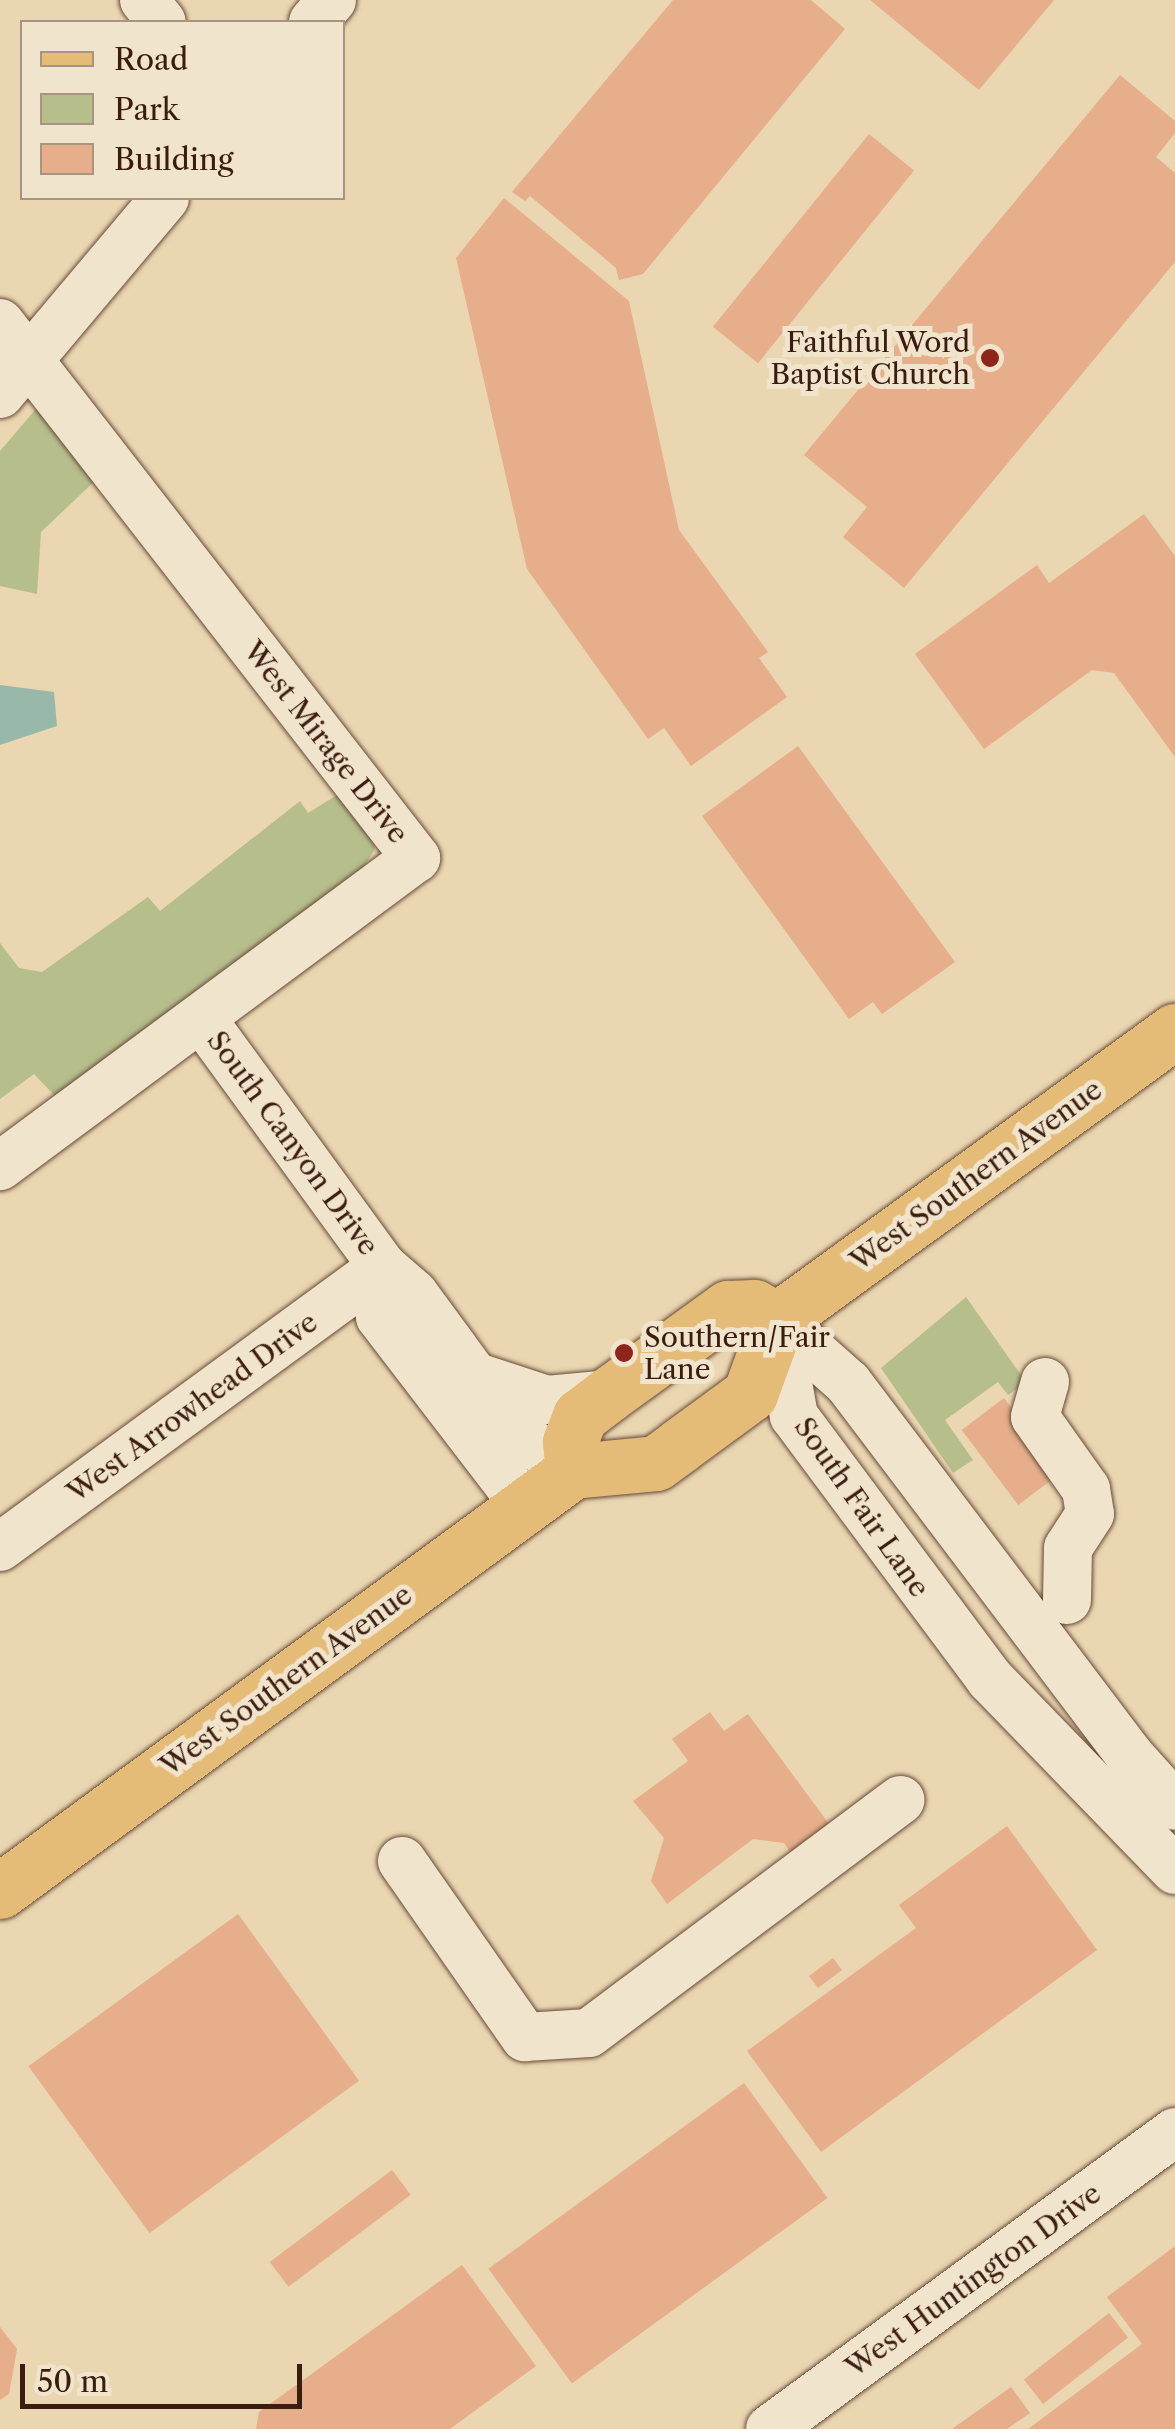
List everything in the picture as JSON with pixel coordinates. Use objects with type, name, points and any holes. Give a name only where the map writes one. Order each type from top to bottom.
[{"type":"main road","name":"West Southern Avenue","points":[[777,1320],[1175,1031]]},
{"type":"main road","points":[[754,1307],[777,1320],[750,1394],[656,1463],[573,1471],[570,1442],[580,1416],[609,1394],[728,1308],[754,1307]]},
{"type":"main road","name":"West Southern Avenue","points":[[0,1890],[573,1471]]},
{"type":"street","points":[[144,0],[160,20]]},
{"type":"street","points":[[314,20],[332,0]]},
{"type":"street","points":[[0,394],[15,340],[163,200]]},
{"type":"street","name":"West Mirage Drive","points":[[0,1166],[416,858],[15,340]]},
{"type":"street","name":"South Canyon Drive","points":[[202,1019],[383,1267],[414,1294],[516,1433],[573,1471]]},
{"type":"street","name":"South Canyon Drive","points":[[383,1267],[380,1317],[525,1506]]},
{"type":"street","name":"West Arrowhead Drive","points":[[0,1547],[383,1267]]},
{"type":"street","points":[[777,1320],[848,1383],[1130,1756],[1175,1806]]},
{"type":"street","name":"South Fair Lane","points":[[777,1320],[794,1416],[1008,1701],[1175,1870]]},
{"type":"street","points":[[474,1376],[547,1400],[609,1394]]},
{"type":"street","points":[[1046,1382],[1035,1417],[1086,1489],[1090,1514],[1068,1548],[1067,1600]]},
{"type":"street","points":[[402,1861],[525,2036],[589,2033],[901,1800]]},
{"type":"street","name":"West Huntington Drive","points":[[770,2429],[1175,2132]]},
{"type":"green space","points":[[41,403],[99,477],[41,532],[37,594],[0,586],[0,451]]},
{"type":"green space","points":[[342,792],[372,834],[375,849],[363,868],[56,1097],[34,1074],[0,1099],[0,943],[19,968],[42,972],[148,897],[160,911],[300,801],[308,813]]},
{"type":"green space","points":[[966,1297],[1026,1382],[1008,1395],[998,1382],[945,1420],[973,1460],[953,1473],[881,1368]]},
{"type":"shaded area","points":[[0,685],[54,692],[57,726],[0,745]]},
{"type":"building","points":[[673,0],[811,0],[845,29],[643,274],[619,280],[616,268],[530,196],[525,201],[512,192]]},
{"type":"building","points":[[870,0],[1054,0],[979,90]]},
{"type":"building","name":"Faithful Word Baptist Church","points":[[1120,75],[1175,121],[1175,133],[1156,157],[1175,173],[1175,262],[904,588],[843,537],[867,507],[804,455]]},
{"type":"building","points":[[869,134],[914,171],[758,363],[713,327]]},
{"type":"building","points":[[504,198],[629,301],[679,530],[768,652],[759,658],[787,697],[691,766],[664,728],[648,739],[527,569],[456,258]]},
{"type":"building","points":[[1144,514],[1175,556],[1175,757],[1114,673],[1092,670],[984,749],[915,654],[1037,565],[1049,583]]},
{"type":"building","points":[[798,746],[955,962],[882,1014],[873,1002],[849,1019],[702,816]]},
{"type":"building","points":[[1004,1398],[1061,1473],[1018,1505],[962,1430]]},
{"type":"building","points":[[710,1712],[724,1731],[748,1714],[849,1851],[809,1880],[784,1843],[753,1839],[667,1904],[651,1881],[664,1838],[633,1801],[688,1761],[672,1739]]},
{"type":"building","points":[[1007,1826],[1097,1950],[821,2152],[747,2051],[916,1928],[899,1905]]},
{"type":"building","points":[[238,1914],[359,2081],[150,2233],[28,2066]]},
{"type":"building","points":[[833,1958],[842,1970],[818,1988],[809,1976]]},
{"type":"building","points":[[744,2083],[827,2198],[572,2384],[488,2269]]},
{"type":"building","points":[[392,2170],[411,2195],[288,2287],[270,2262]]},
{"type":"building","points":[[1175,2246],[1175,2429],[1028,2429],[1142,2344],[1107,2297]]},
{"type":"building","points":[[462,2265],[536,2366],[450,2429],[256,2429],[259,2412]]},
{"type":"building","points":[[1109,2313],[1128,2337],[1043,2404],[1024,2379]]},
{"type":"building","points":[[0,2327],[17,2349],[9,2394],[0,2400]]},
{"type":"building","points":[[1011,2387],[1030,2413],[1007,2429],[952,2429]]},
{"type":"place","name":"Faithful Word Baptist Church","points":[[990,358]]},
{"type":"place","name":"Southern/Fair Lane","points":[[624,1353]]}]
